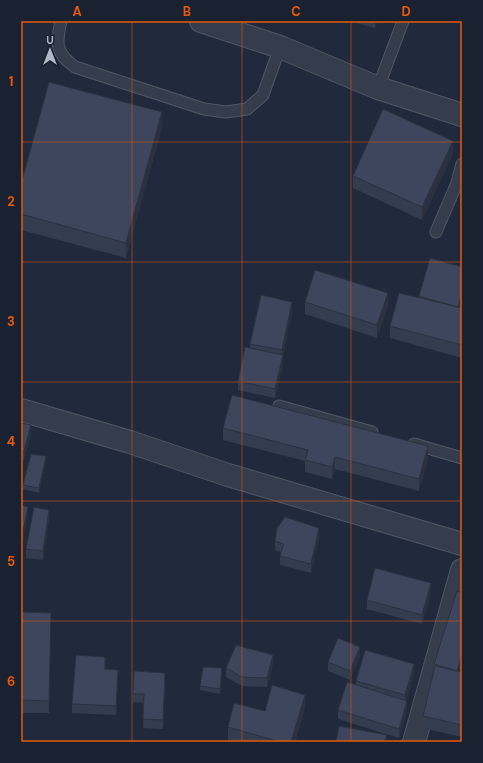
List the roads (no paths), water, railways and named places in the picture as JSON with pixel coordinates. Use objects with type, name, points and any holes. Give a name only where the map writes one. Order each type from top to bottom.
[{"type":"street","points":[[200,21],[280,47],[378,88],[462,115]]},
{"type":"street","points":[[21,410],[130,442],[228,475],[462,544]]},
{"type":"street","points":[[416,742],[462,570]]},
{"type":"lane","points":[[61,21],[58,36],[59,50],[65,60],[75,67],[204,108],[226,112],[247,109],[263,95],[280,47]]},
{"type":"lane","points":[[378,88],[403,21]]},
{"type":"lane","points":[[436,232],[457,182],[462,164]]},
{"type":"lane","points":[[279,406],[386,436]]},
{"type":"lane","points":[[401,441],[462,458]]}]
